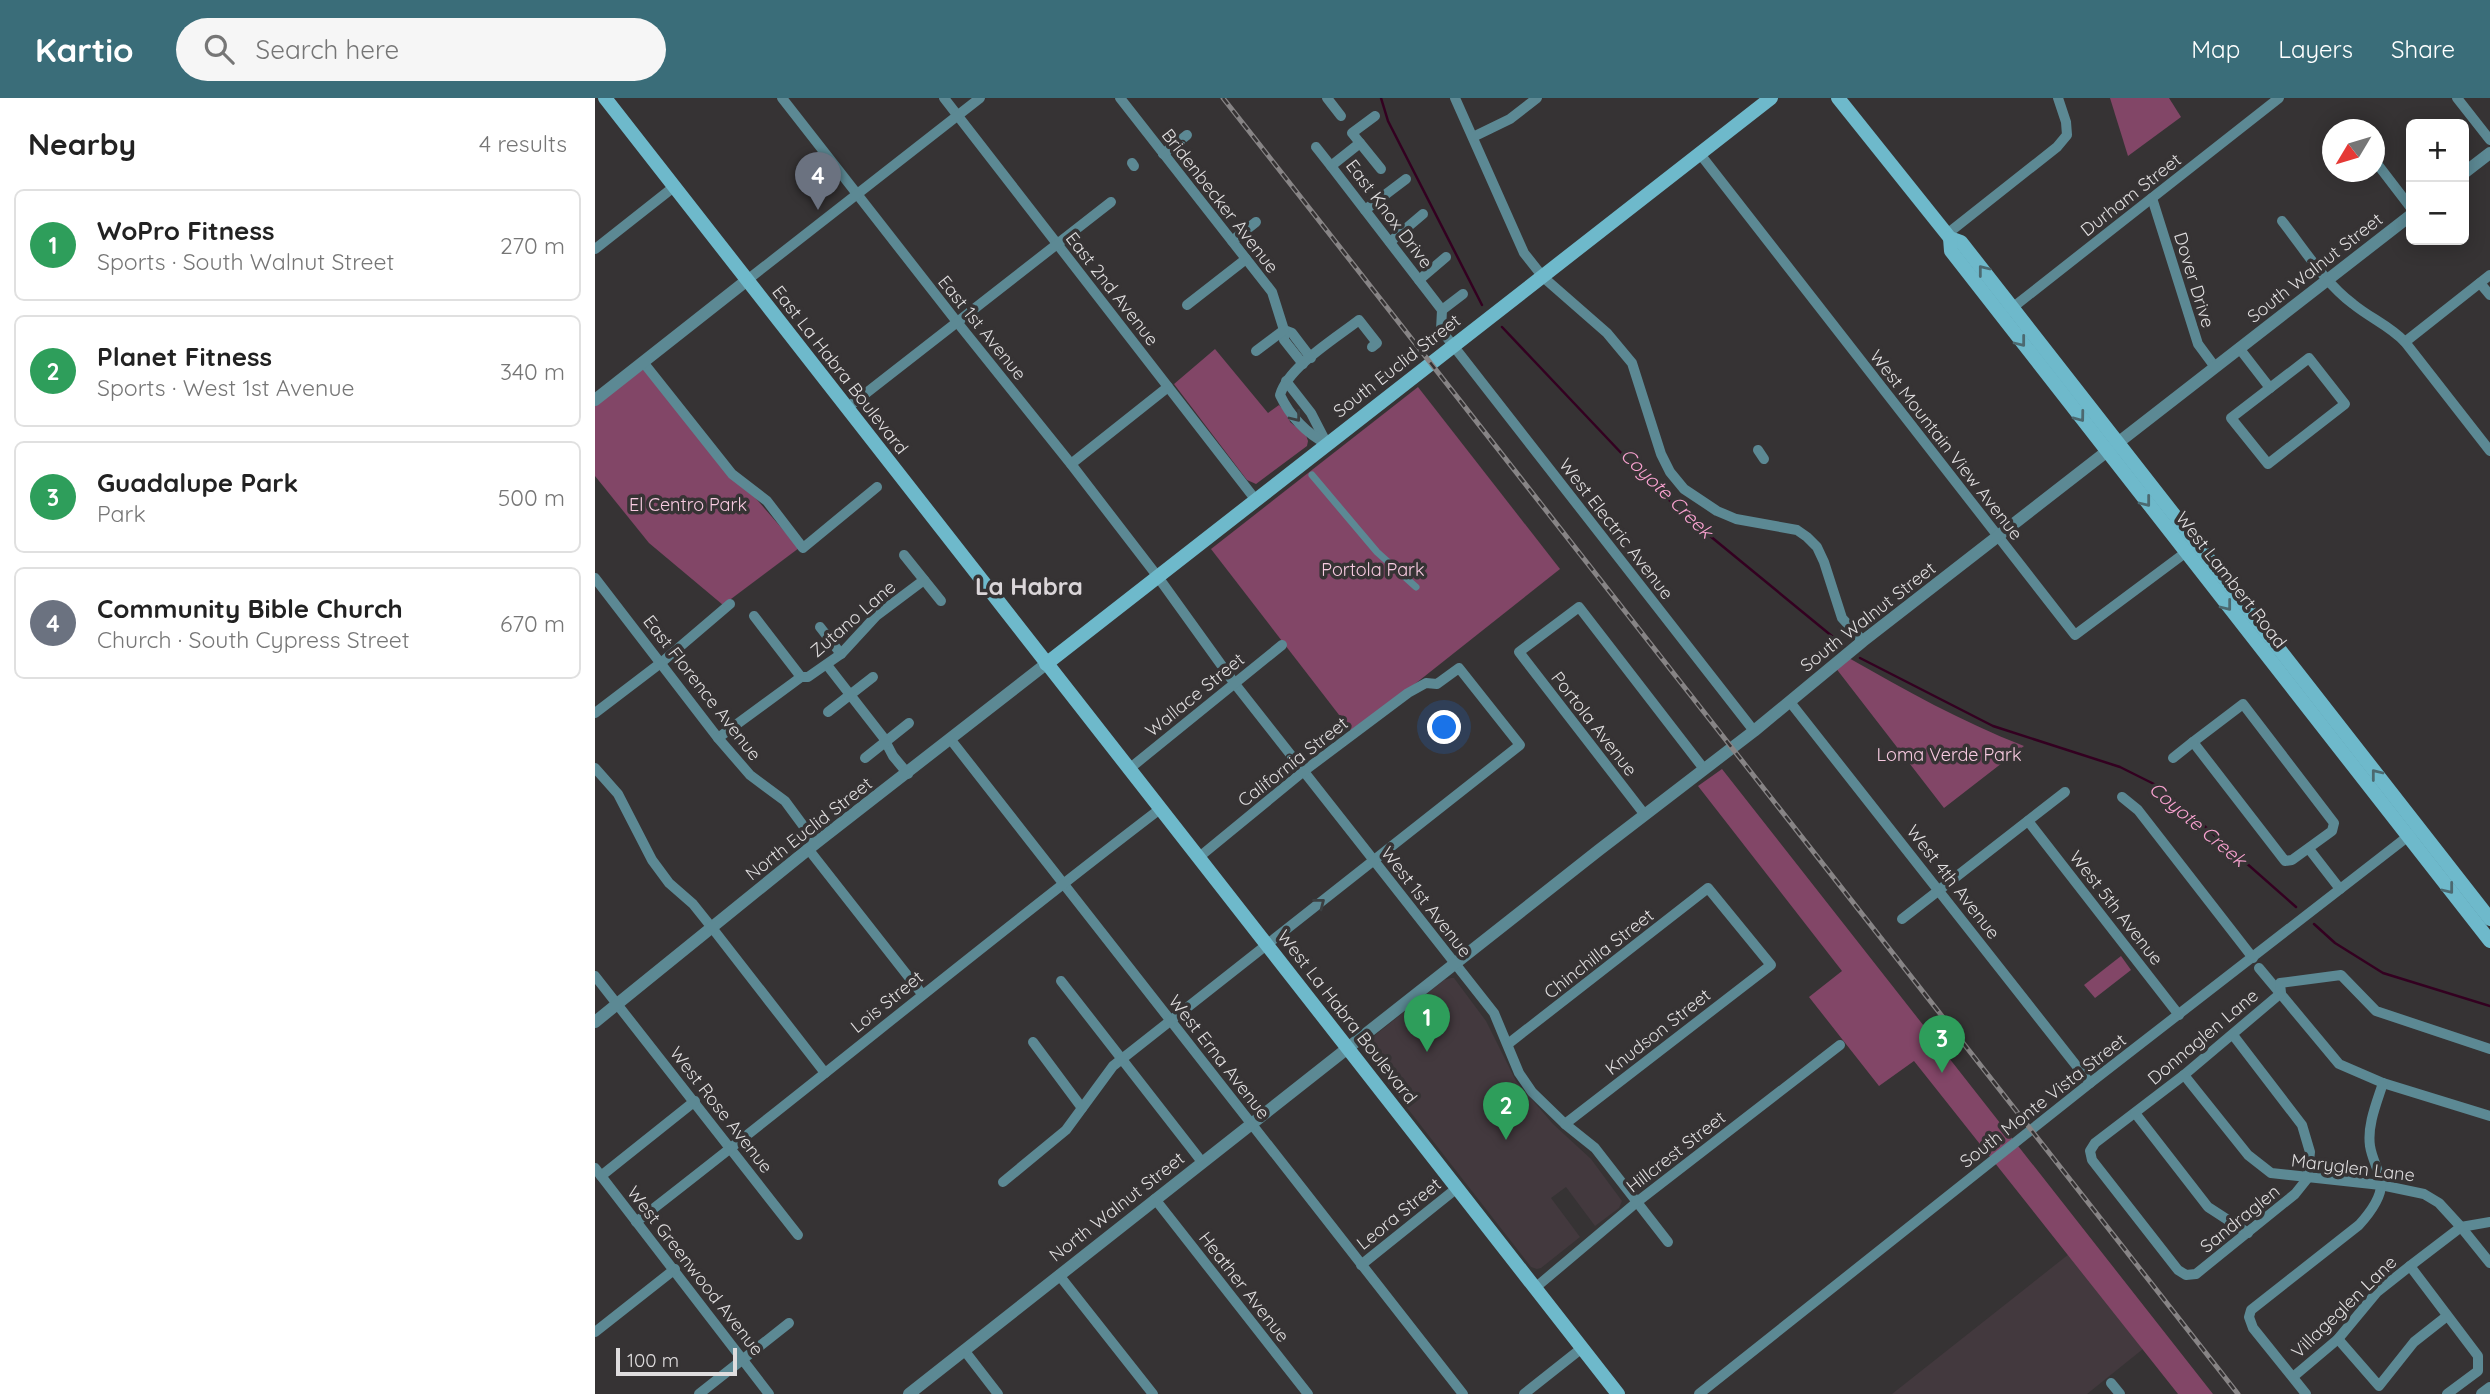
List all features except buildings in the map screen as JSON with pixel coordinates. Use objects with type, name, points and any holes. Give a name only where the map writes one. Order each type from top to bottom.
[{"type":"main road","name":"East La Habra Boulevard","points":[[605,98],[1046,664]]},
{"type":"main road","name":"South Euclid Street","points":[[1046,664],[1770,98]]},
{"type":"main road","name":"West Lambert Road","points":[[1838,98],[1948,236],[1951,251],[2007,312],[2413,832],[2490,941]]},
{"type":"main road","name":"West La Habra Boulevard","points":[[1046,664],[1618,1394]]},
{"type":"main road","name":"West Lambert Road","points":[[2413,832],[2490,919]]},
{"type":"street","name":"East 1st Avenue","points":[[782,98],[1158,577]]},
{"type":"street","name":"East 2nd Avenue","points":[[944,98],[1255,499]]},
{"type":"street","points":[[595,400],[980,98]]},
{"type":"street","name":"Bridenbecker Avenue","points":[[1120,98],[1272,292],[1284,330],[1292,333],[1307,361]]},
{"type":"street","points":[[1327,98],[1341,116]]},
{"type":"street","points":[[1455,98],[1524,253],[1543,277],[1607,333],[1632,363],[1661,454],[1670,472],[1684,489],[1717,511],[1736,519],[1797,530],[1807,537],[1817,547],[1824,562],[1842,618],[1863,641]]},
{"type":"street","points":[[1473,137],[1510,119],[1537,98]]},
{"type":"street","points":[[1948,236],[2057,147],[2067,135],[2059,98]]},
{"type":"street","name":"Durham Street","points":[[2007,312],[2279,98]]},
{"type":"street","points":[[2457,98],[2490,140]]},
{"type":"street","name":"East Knox Drive","points":[[1375,116],[1352,133],[1360,143],[1331,166],[1442,310],[1441,330],[1454,347]]},
{"type":"street","points":[[1163,154],[1188,135]]},
{"type":"street","points":[[1360,143],[1381,169]]},
{"type":"street","points":[[1316,147],[1331,166]]},
{"type":"street","points":[[2469,169],[2490,153]]},
{"type":"street","name":"West Mountain View Avenue","points":[[1700,154],[2075,635],[2191,548]]},
{"type":"street","points":[[2385,174],[2406,201]]},
{"type":"street","points":[[1365,211],[1406,179]]},
{"type":"street","points":[[595,249],[675,187]]},
{"type":"street","name":"Dover Drive","points":[[2152,198],[2198,344],[2215,366]]},
{"type":"street","points":[[847,408],[1111,202]]},
{"type":"street","points":[[1390,242],[1423,214]]},
{"type":"street","name":"South Walnut Street","points":[[1347,1048],[1754,731],[1863,641],[2406,219]]},
{"type":"street","points":[[2282,221],[2328,279],[2353,304],[2393,329],[2405,342],[2490,451]]},
{"type":"street","points":[[1232,241],[1256,222]]},
{"type":"street","points":[[1419,280],[1446,257]]},
{"type":"street","points":[[1187,305],[1245,259]]},
{"type":"street","points":[[2405,342],[2490,275]]},
{"type":"street","points":[[2480,283],[2490,295]]},
{"type":"street","points":[[1442,310],[1463,294]]},
{"type":"street","points":[[1327,444],[1311,436],[1296,420],[1280,395],[1286,381],[1359,320],[1377,344],[1372,347]]},
{"type":"street","points":[[1256,351],[1284,330]]},
{"type":"street","name":"West Electric Avenue","points":[[1454,347],[1754,731]]},
{"type":"street","points":[[2239,348],[2270,388]]},
{"type":"street","points":[[2309,359],[2345,404],[2268,464],[2231,418],[2270,388],[2309,359]]},
{"type":"street","points":[[643,362],[732,474],[767,500],[803,548],[877,487]]},
{"type":"street","points":[[1286,381],[1311,413],[1327,444]]},
{"type":"street","points":[[1071,464],[1168,387]]},
{"type":"street","points":[[1312,475],[1377,552],[1416,587]]},
{"type":"street","points":[[904,555],[941,601]]},
{"type":"street","name":"West 1st Avenue","points":[[1158,577],[1235,684],[1494,1013],[1519,1073],[1532,1092],[1595,1148],[1668,1242]]},
{"type":"street","name":"East Florence Avenue","points":[[595,578],[718,738],[750,775],[785,801],[813,847],[922,994]]},
{"type":"street","name":"Zutano Lane","points":[[718,738],[801,677],[809,677],[827,665],[841,654],[876,616],[924,580]]},
{"type":"street","points":[[595,713],[730,604]]},
{"type":"street","name":"Portola Avenue","points":[[1645,815],[1519,652],[1579,607],[1705,769]]},
{"type":"street","points":[[754,617],[801,677]]},
{"type":"street","points":[[820,627],[841,654]]},
{"type":"street","name":"Wallace Street","points":[[1129,769],[1282,645]]},
{"type":"street","name":"North Euclid Street","points":[[595,1022],[1046,664]]},
{"type":"street","points":[[827,665],[908,774]]},
{"type":"street","name":"California Street","points":[[1198,858],[1304,771],[1409,693],[1426,683],[1437,684],[1459,667],[1520,745],[1373,860]]},
{"type":"street","points":[[828,712],[873,677]]},
{"type":"street","name":"West 4th Avenue","points":[[1790,702],[2090,1083]]},
{"type":"street","points":[[2173,758],[2193,741],[2243,704],[2334,823],[2332,831],[2292,860],[2285,861],[2193,741]]},
{"type":"street","points":[[865,758],[909,723]]},
{"type":"street","name":"West Erna Avenue","points":[[951,740],[1463,1394]]},
{"type":"street","points":[[595,768],[618,794],[652,860],[669,883],[693,904],[825,1073]]},
{"type":"street","points":[[1902,919],[2065,792]]},
{"type":"street","points":[[2122,797],[2138,810],[2253,958]]},
{"type":"street","name":"Lois Street","points":[[636,1222],[1160,809]]},
{"type":"street","name":"West 5th Avenue","points":[[2028,821],[2179,1015]]},
{"type":"street","name":"South Monte Vista Street","points":[[1699,1394],[2090,1083],[2413,832]]},
{"type":"street","points":[[2309,849],[2340,888]]},
{"type":"street","points":[[1003,1182],[1066,1130],[1113,1066],[1373,860]]},
{"type":"street","name":"Chinchilla Street","points":[[1508,1044],[1708,888],[1771,965]]},
{"type":"street","name":"Knudson Street","points":[[1565,1124],[1771,965]]},
{"type":"street","points":[[2259,968],[2339,1064],[2383,1083],[2490,1116]]},
{"type":"street","name":"Donnaglen Lane","points":[[2186,1275],[2178,1270],[2092,1160],[2090,1151],[2095,1143],[2185,1075],[2281,993],[2280,983],[2341,975],[2376,1011],[2490,1049]]},
{"type":"street","name":"West Rose Avenue","points":[[595,976],[798,1235]]},
{"type":"street","points":[[1061,981],[1202,1162]]},
{"type":"street","points":[[2233,1035],[2302,1125],[2310,1152],[2307,1179]]},
{"type":"street","points":[[1033,1042],[1082,1108]]},
{"type":"street","name":"Hillcrest Street","points":[[1535,1288],[1637,1202],[1840,1045]]},
{"type":"street","name":"North Walnut Street","points":[[909,1394],[1347,1048]]},
{"type":"street","name":"Maryglen Lane","points":[[2185,1075],[2248,1155],[2271,1173],[2381,1185],[2424,1194],[2439,1203],[2490,1263]]},
{"type":"street","points":[[2306,1394],[2253,1328],[2249,1317],[2251,1310],[2359,1225],[2371,1210],[2381,1185],[2370,1146],[2370,1136],[2383,1083]]},
{"type":"street","points":[[598,1172],[695,1101]]},
{"type":"street","points":[[2135,1113],[2209,1207],[2248,1233]]},
{"type":"street","name":"West Greenwood Avenue","points":[[598,1172],[769,1394]]},
{"type":"street","name":"Sandraglen","points":[[2186,1275],[2196,1274],[2248,1233],[2295,1194],[2307,1179]]},
{"type":"street","name":"Leora Street","points":[[1361,1265],[1457,1188]]},
{"type":"street","name":"Heather Avenue","points":[[1155,1199],[1308,1394]]},
{"type":"street","name":"Villageglen Lane","points":[[2293,1377],[2338,1339],[2369,1300],[2410,1266],[2461,1227],[2490,1222]]},
{"type":"street","points":[[2410,1266],[2478,1356],[2478,1371],[2447,1394]]},
{"type":"street","points":[[595,1332],[675,1269]]},
{"type":"street","points":[[1059,1275],[1153,1394]]},
{"type":"street","points":[[2338,1339],[2382,1390],[2414,1342],[2447,1316]]},
{"type":"street","points":[[699,1394],[789,1323]]},
{"type":"street","points":[[1524,1394],[1582,1348]]},
{"type":"street","points":[[964,1350],[998,1394]]},
{"type":"street","points":[[2111,1382],[2120,1394]]},
{"type":"street","points":[[2482,1394],[2490,1388]]},
{"type":"shaded area","points":[[1454,978],[1486,1021],[1516,1081],[1553,1124],[1591,1159],[1622,1201],[1619,1208],[1595,1226],[1566,1187],[1551,1198],[1580,1237],[1541,1268],[1531,1267],[1362,1050],[1364,1044],[1444,980]]},
{"type":"shaded area","points":[[2069,1254],[2143,1349],[2087,1394],[1892,1394]]},
{"type":"green space","points":[[2110,98],[2169,98],[2181,117],[2128,156]]},
{"type":"green space","points":[[1215,349],[1268,413],[1279,405],[1288,414],[1290,422],[1306,435],[1308,441],[1307,446],[1256,484],[1247,480],[1174,384]]},
{"type":"green space","name":"El Centro Park","points":[[643,369],[799,548],[723,605],[649,543],[595,476],[595,404]]},
{"type":"green space","name":"Portola Park","points":[[1418,387],[1560,569],[1353,733],[1211,549]]},
{"type":"green space","name":"Loma Verde Park","points":[[1847,657],[1912,694],[2024,746],[1944,808],[1835,667]]},
{"type":"green space","points":[[1722,769],[2213,1394],[2178,1394],[1914,1061],[1879,1086],[1809,997],[1842,971],[1698,786]]},
{"type":"green space","points":[[2121,956],[2131,970],[2095,998],[2084,985]]},
{"type":"waterway","name":"Coyote Creek","points":[[1381,98],[1388,121],[1482,305]]},
{"type":"waterway","name":"Coyote Creek","points":[[1502,327],[1642,475],[1693,522],[1844,646]]},
{"type":"waterway","name":"Coyote Creek","points":[[1860,658],[1993,726],[2120,767],[2160,787],[2296,907]]},
{"type":"waterway","name":"Coyote Creek","points":[[2314,924],[2335,943],[2383,973],[2490,1006]]},
{"type":"railway","points":[[1223,98],[2238,1394]]},
{"type":"place","name":"Community Bible Church","points":[[818,210]]},
{"type":"place","name":"WoPro Fitness","points":[[1427,1052]]},
{"type":"place","name":"Guadalupe Park","points":[[1942,1073]]},
{"type":"place","name":"Planet Fitness","points":[[1506,1140]]},
{"type":"district","name":"La Habra","points":[[1029,587]]}]
